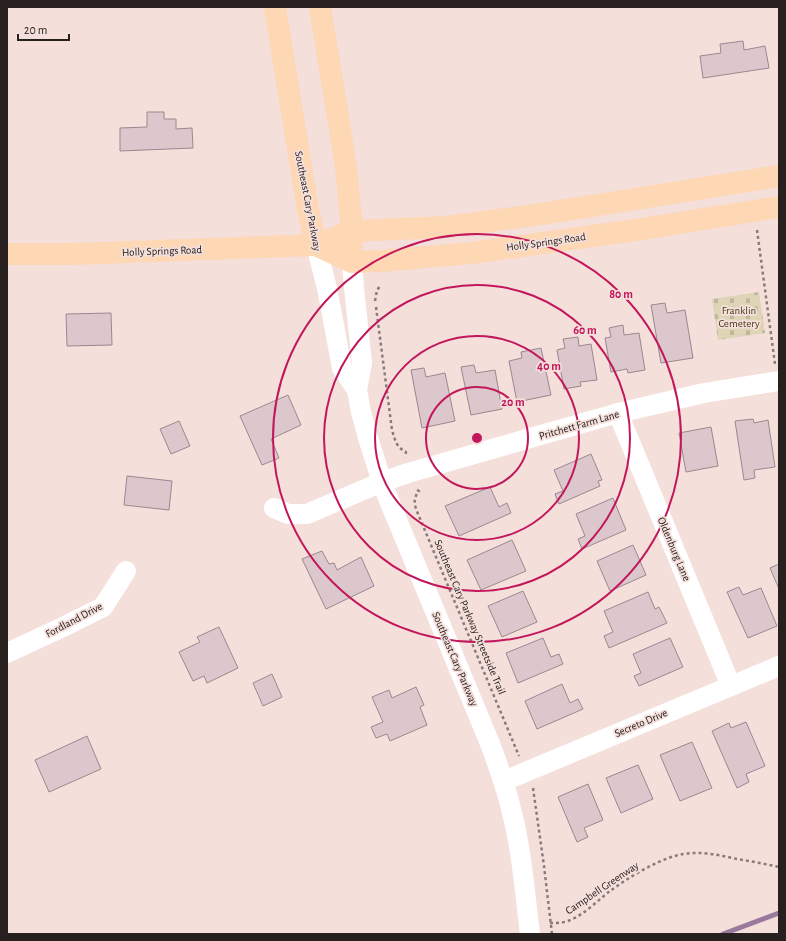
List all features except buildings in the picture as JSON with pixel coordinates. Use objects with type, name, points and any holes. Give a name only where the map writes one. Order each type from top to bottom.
[{"type":"main road","name":"Southeast Cary Parkway","points":[[275,7],[308,210],[316,245]]},
{"type":"main road","name":"Southeast Cary Parkway","points":[[320,7],[346,167],[352,231],[352,262]]},
{"type":"main road","name":"Holly Springs Road","points":[[7,254],[316,245],[352,231],[447,227],[548,213],[779,176]]},
{"type":"main road","name":"Holly Springs Road","points":[[316,245],[352,262],[382,261],[471,253],[643,229],[779,207]]},
{"type":"street","name":"Southeast Cary Parkway","points":[[316,245],[342,368],[357,390]]},
{"type":"street","name":"Southeast Cary Parkway","points":[[352,262],[362,363],[357,390],[361,412],[382,482],[504,781],[513,815],[530,934]]},
{"type":"street","name":"Pritchett Farm Lane","points":[[382,482],[418,470],[618,413],[704,393],[777,373]]},
{"type":"street","name":"Oldenburg Lane","points":[[618,413],[731,686]]},
{"type":"street","points":[[274,508],[288,514],[307,514],[382,482]]},
{"type":"street","name":"Fordland Drive","points":[[7,653],[103,607],[126,571]]},
{"type":"street","name":"Secreto Drive","points":[[504,781],[779,666]]},
{"type":"path","points":[[757,230],[777,373]]},
{"type":"path","points":[[381,285],[377,290],[375,300],[392,430],[397,444],[406,452],[404,460]]},
{"type":"path","name":"Southeast Cary Parkway Streetside Trail","points":[[416,488],[418,491],[414,499],[414,504],[520,758]]},
{"type":"path","points":[[530,784],[534,788],[552,934]]},
{"type":"path","name":"Campbell Greenway","points":[[551,923],[568,921],[592,906],[610,890],[650,866],[668,858],[683,854],[700,853],[719,855],[779,867]]},
{"type":"green space","name":"Franklin Cemetery","points":[[759,292],[765,333],[718,340],[712,299]]},
{"type":"waterway","points":[[723,934],[779,913]]}]
